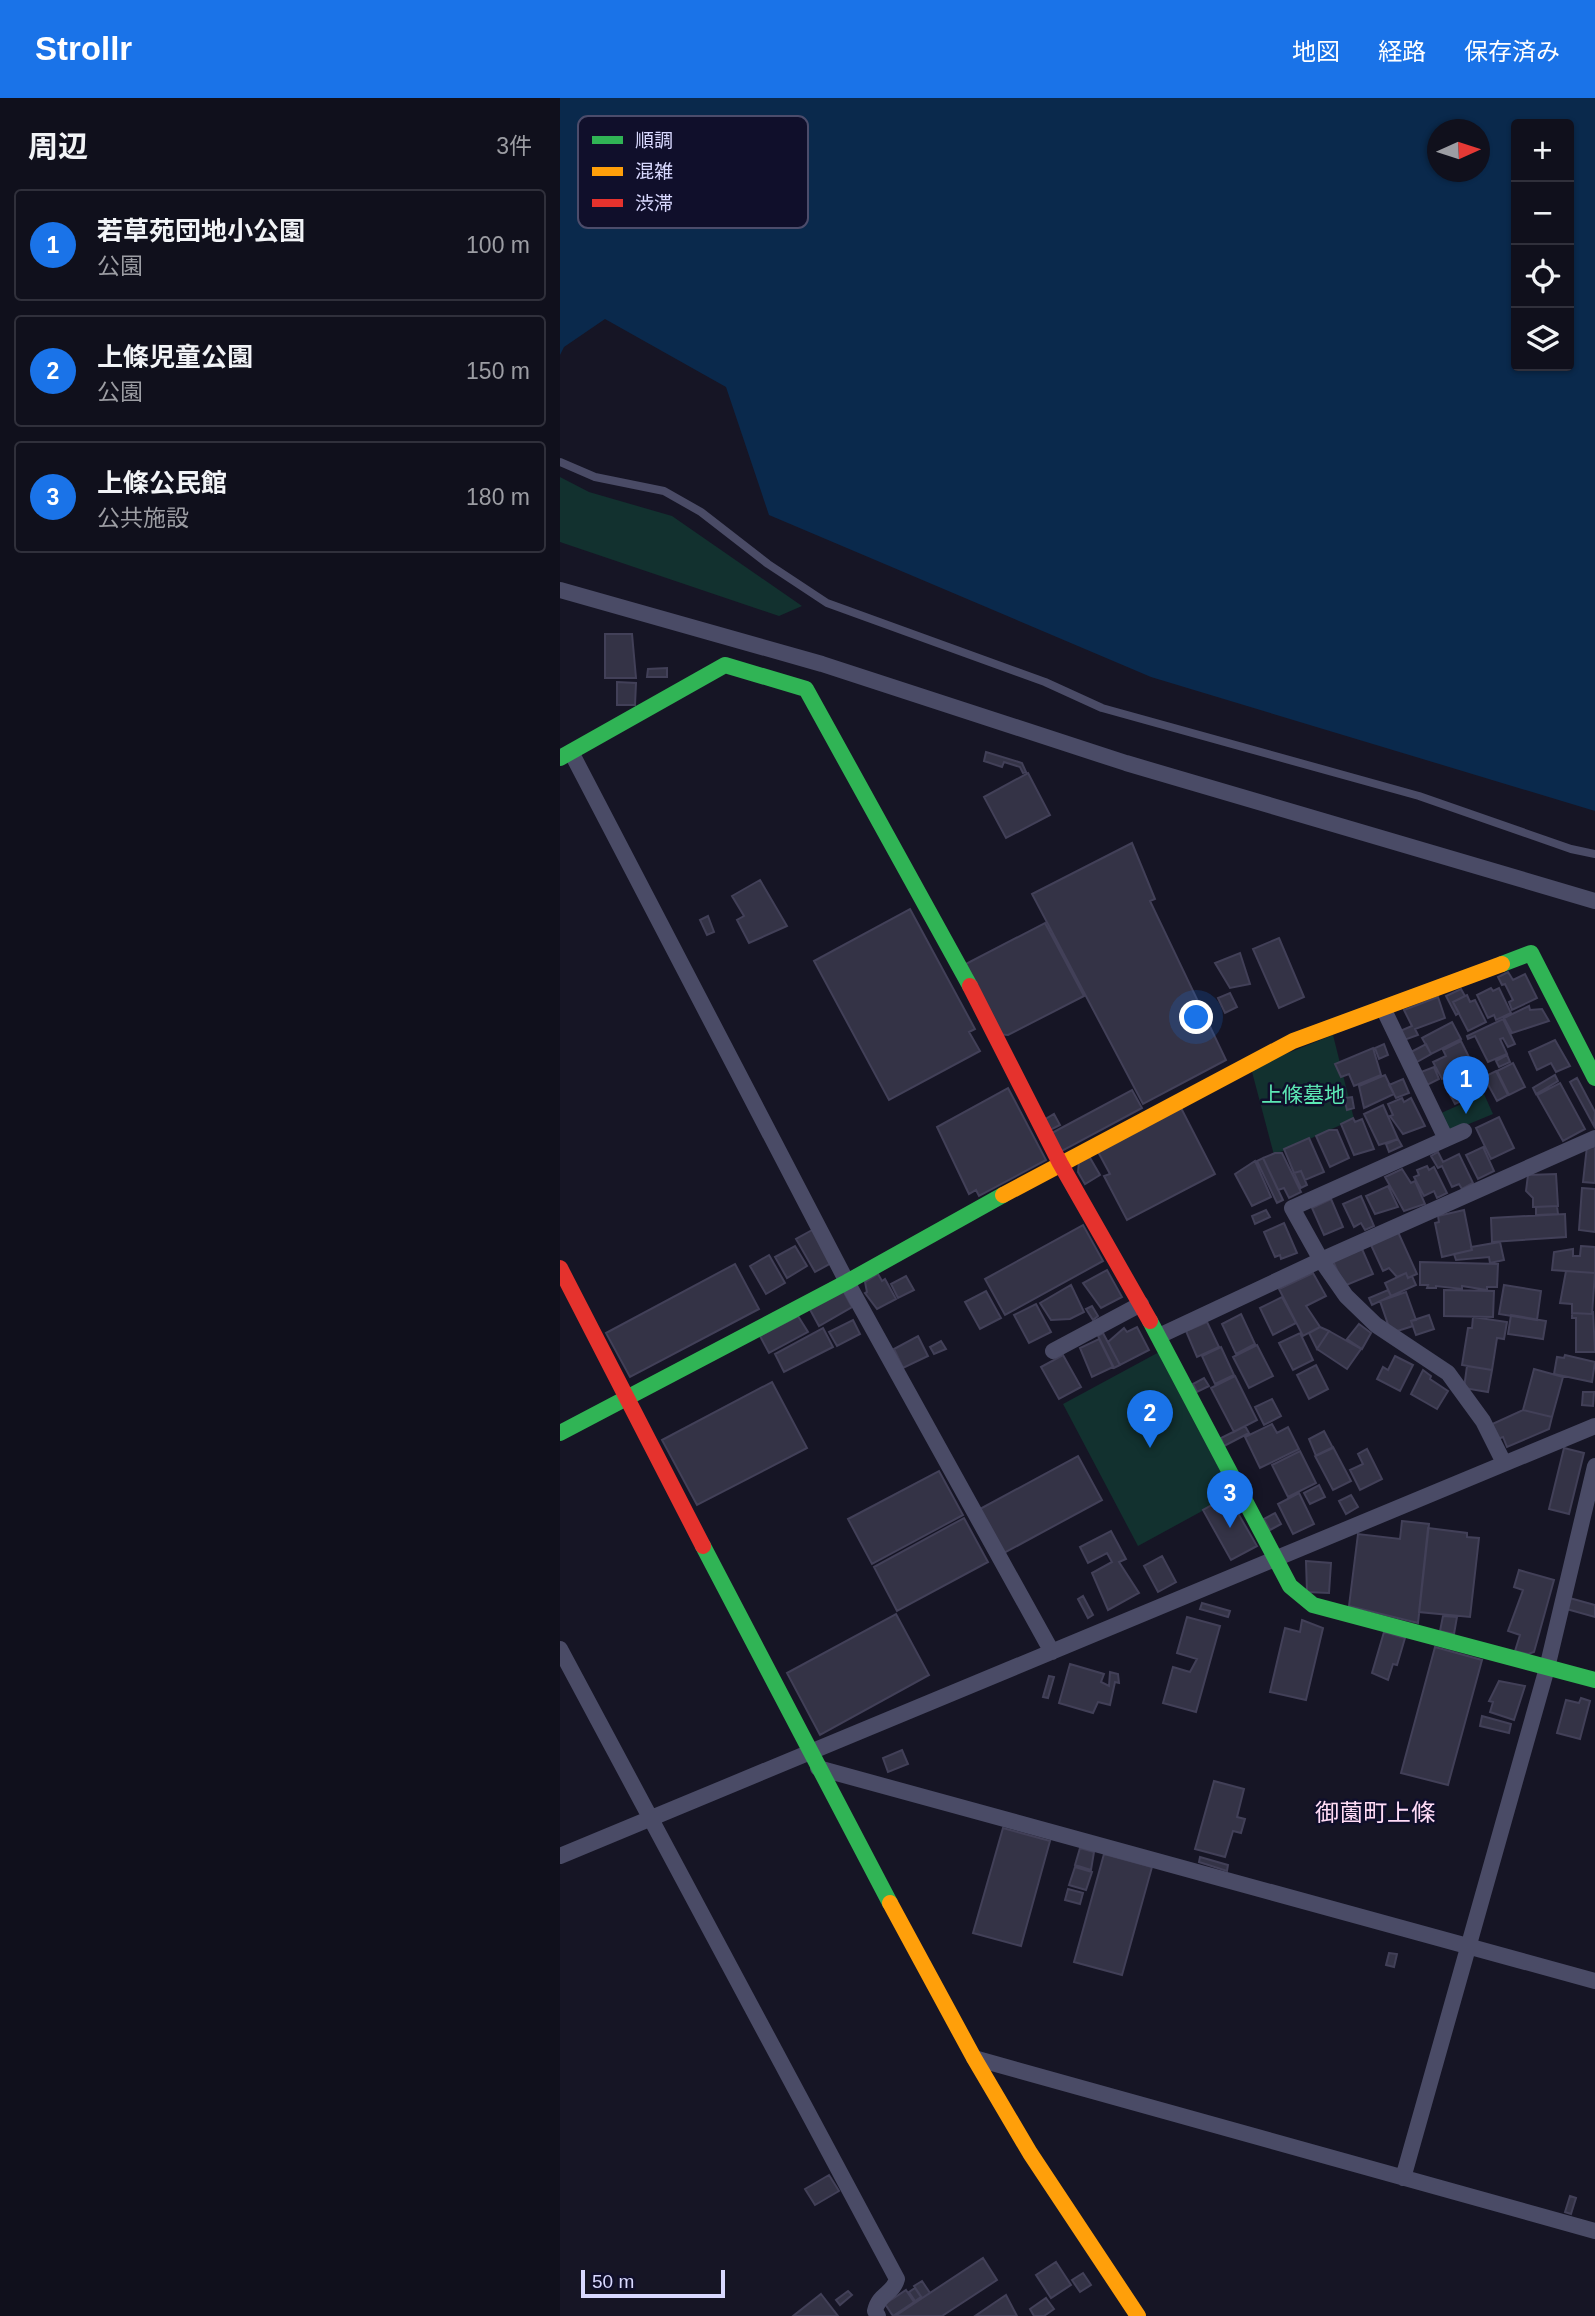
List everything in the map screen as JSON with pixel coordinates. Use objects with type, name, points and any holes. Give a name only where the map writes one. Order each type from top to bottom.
[{"type":"street","points":[[560,590],[822,664],[1126,763],[1595,901]]},
{"type":"street","points":[[1052,1652],[847,1282],[565,755],[724,665],[806,689],[953,953],[1060,1163],[1159,1336],[1290,1586],[1313,1605],[1595,1680]]},
{"type":"street","points":[[560,1433],[847,1282],[1060,1163],[1293,1041],[1531,953],[1595,1078]]},
{"type":"street","points":[[1383,1008],[1446,1139]]},
{"type":"street","points":[[1464,1131],[1292,1208],[1346,1296],[1376,1325],[1448,1373],[1483,1421],[1504,1463]]},
{"type":"street","points":[[1159,1336],[1321,1259],[1595,1138]]},
{"type":"street","points":[[560,1268],[808,1751],[974,2058],[1030,2153],[1138,2316]]},
{"type":"street","points":[[1053,1351],[1141,1304]]},
{"type":"street","points":[[560,1856],[1595,1426]]},
{"type":"street","points":[[1403,2178],[1466,1945],[1547,1668],[1595,1466]]},
{"type":"street","points":[[560,1649],[897,2279],[895,2286],[878,2299],[875,2311],[878,2316]]},
{"type":"street","points":[[818,1768],[1595,1981]]},
{"type":"street","points":[[974,2058],[1595,2231]]},
{"type":"lane","points":[[560,462],[595,477],[664,491],[701,512],[768,564],[827,603],[1045,682],[1101,708],[1419,796],[1571,849],[1595,853]]},
{"type":"green space","points":[[560,477],[589,492],[672,516],[802,606],[779,616],[560,542]]},
{"type":"green space","name":"上條墓地","points":[[1333,1035],[1354,1119],[1274,1155],[1251,1068]]},
{"type":"green space","points":[[1484,1094],[1493,1114],[1447,1133],[1439,1114]]},
{"type":"green space","points":[[1161,1351],[1237,1492],[1138,1546],[1063,1404]]},
{"type":"water","points":[[560,98],[1595,98],[1595,811],[1151,677],[769,515],[726,387],[605,319],[564,347],[560,355]]},
{"type":"building","points":[[605,634],[632,634],[636,678],[605,678]]},
{"type":"building","points":[[667,668],[667,677],[647,677],[648,669]]},
{"type":"building","points":[[617,682],[636,683],[635,705],[617,705]]},
{"type":"building","points":[[986,752],[1022,763],[1026,772],[1023,773],[1020,767],[1004,762],[1002,767],[984,761]]},
{"type":"building","points":[[1028,773],[1050,815],[1006,838],[984,797]]},
{"type":"building","points":[[1132,843],[1155,899],[1150,901],[1226,1060],[1143,1104],[1032,894]]},
{"type":"building","points":[[760,880],[787,926],[749,943],[737,920],[744,916],[732,896]]},
{"type":"building","points":[[910,909],[975,1029],[969,1032],[980,1051],[889,1100],[814,961]]},
{"type":"building","points":[[708,916],[714,932],[707,935],[700,920]]},
{"type":"building","points":[[1045,923],[1084,996],[1008,1035],[997,1034],[962,966]]},
{"type":"building","points":[[1279,938],[1304,997],[1279,1008],[1253,949]]},
{"type":"building","points":[[1240,953],[1250,984],[1230,988],[1215,963]]},
{"type":"building","points":[[1508,972],[1513,980],[1525,974],[1537,998],[1512,1010],[1509,1002],[1513,1000],[1498,977]]},
{"type":"building","points":[[1491,988],[1493,991],[1499,988],[1511,1013],[1496,1020],[1494,1015],[1488,1018],[1477,995]]},
{"type":"building","points":[[1461,989],[1465,996],[1453,1002],[1459,1013],[1456,1015],[1446,996]]},
{"type":"building","points":[[1230,993],[1237,1007],[1225,1013],[1218,998]]},
{"type":"building","points":[[1467,995],[1470,1002],[1475,1000],[1486,1022],[1468,1031],[1453,1002]]},
{"type":"building","points":[[1438,997],[1445,1018],[1415,1029],[1418,1035],[1404,1040],[1400,1031],[1412,1026],[1404,1010]]},
{"type":"building","points":[[1529,1006],[1530,1010],[1542,1009],[1549,1021],[1512,1033],[1504,1018]]},
{"type":"building","points":[[1503,1019],[1515,1044],[1508,1047],[1503,1038],[1500,1039],[1507,1054],[1488,1062],[1475,1036],[1468,1039],[1467,1036]]},
{"type":"building","points":[[1452,1022],[1461,1039],[1431,1054],[1422,1038]]},
{"type":"building","points":[[1555,1040],[1570,1066],[1556,1072],[1551,1063],[1537,1070],[1529,1052]]},
{"type":"building","points":[[1461,1041],[1472,1063],[1442,1079],[1433,1062],[1446,1056],[1443,1050]]},
{"type":"building","points":[[1384,1044],[1388,1055],[1379,1059],[1375,1048]]},
{"type":"building","points":[[1426,1044],[1431,1054],[1417,1062],[1411,1052]]},
{"type":"building","points":[[1373,1048],[1381,1075],[1354,1086],[1349,1074],[1341,1077],[1335,1064]]},
{"type":"building","points":[[1507,1055],[1510,1062],[1499,1067],[1496,1061]]},
{"type":"building","points":[[1513,1063],[1525,1087],[1509,1095],[1497,1071]]},
{"type":"building","points":[[1473,1065],[1485,1089],[1455,1104],[1447,1089],[1454,1085],[1449,1077]]},
{"type":"building","points":[[1434,1067],[1439,1079],[1427,1085],[1421,1072]]},
{"type":"building","points":[[1496,1071],[1508,1095],[1497,1101],[1484,1077]]},
{"type":"building","points":[[1385,1075],[1394,1094],[1364,1108],[1359,1086]]},
{"type":"building","points":[[1555,1075],[1558,1081],[1536,1094],[1533,1088]]},
{"type":"building","points":[[1577,1078],[1595,1112],[1594,1126],[1570,1082]]},
{"type":"building","points":[[1403,1079],[1409,1093],[1396,1098],[1389,1085]]},
{"type":"building","points":[[1560,1083],[1585,1129],[1563,1141],[1537,1095]]},
{"type":"building","points":[[1008,1088],[1046,1160],[979,1196],[976,1190],[969,1194],[937,1127]]},
{"type":"building","points":[[1132,1090],[1142,1108],[1060,1152],[1050,1134]]},
{"type":"building","points":[[1352,1097],[1354,1108],[1347,1110],[1344,1098]]},
{"type":"building","points":[[1402,1098],[1404,1102],[1411,1098],[1425,1126],[1403,1134],[1390,1116],[1393,1115],[1388,1104]]},
{"type":"building","points":[[1383,1105],[1398,1139],[1379,1145],[1364,1114]]},
{"type":"building","points":[[1180,1106],[1215,1174],[1127,1220],[1104,1176],[1110,1174],[1097,1150]]},
{"type":"building","points":[[1054,1114],[1060,1125],[1048,1131],[1042,1121]]},
{"type":"building","points":[[1499,1117],[1514,1148],[1491,1159],[1476,1128]]},
{"type":"building","points":[[1353,1118],[1355,1122],[1362,1119],[1374,1149],[1354,1155],[1341,1124]]},
{"type":"building","points":[[1329,1130],[1337,1130],[1349,1158],[1330,1167],[1316,1136]]},
{"type":"building","points":[[1309,1138],[1324,1172],[1305,1180],[1301,1171],[1294,1173],[1284,1149]]},
{"type":"building","points":[[1398,1139],[1402,1146],[1389,1152],[1386,1144]]},
{"type":"building","points":[[1587,1146],[1595,1147],[1595,1183],[1583,1182]]},
{"type":"building","points":[[1483,1147],[1494,1171],[1478,1179],[1466,1155]]},
{"type":"building","points":[[1438,1152],[1443,1162],[1459,1154],[1473,1183],[1462,1189],[1459,1184],[1452,1187],[1442,1166],[1438,1168],[1431,1156]]},
{"type":"building","points":[[1282,1153],[1301,1192],[1289,1198],[1284,1188],[1278,1190],[1263,1158]]},
{"type":"building","points":[[1089,1156],[1100,1175],[1085,1184],[1078,1172],[1079,1161]]},
{"type":"building","points":[[1263,1158],[1283,1200],[1277,1203],[1257,1161]]},
{"type":"building","points":[[1255,1161],[1271,1197],[1252,1206],[1235,1174]]},
{"type":"building","points":[[1427,1166],[1429,1170],[1434,1167],[1447,1193],[1437,1198],[1434,1191],[1424,1196],[1414,1177],[1419,1175],[1417,1170]]},
{"type":"building","points":[[1402,1169],[1411,1183],[1415,1181],[1425,1204],[1404,1211],[1385,1177]]},
{"type":"building","points":[[1301,1171],[1307,1185],[1301,1188],[1294,1173]]},
{"type":"building","points":[[1556,1174],[1558,1206],[1533,1207],[1533,1198],[1526,1191],[1528,1175]]},
{"type":"building","points":[[1388,1186],[1398,1207],[1375,1214],[1366,1196]]},
{"type":"building","points":[[1582,1188],[1595,1189],[1595,1232],[1579,1230]]},
{"type":"building","points":[[1361,1196],[1374,1226],[1365,1230],[1361,1223],[1354,1227],[1343,1204]]},
{"type":"building","points":[[1331,1199],[1343,1227],[1324,1235],[1312,1208]]},
{"type":"building","points":[[1557,1206],[1558,1214],[1536,1215],[1536,1207]]},
{"type":"building","points":[[1266,1210],[1270,1217],[1255,1224],[1252,1216]]},
{"type":"building","points":[[1464,1210],[1472,1250],[1442,1257],[1435,1223],[1439,1222],[1438,1216]]},
{"type":"building","points":[[1565,1214],[1566,1237],[1492,1242],[1491,1218]]},
{"type":"building","points":[[1284,1223],[1297,1253],[1281,1259],[1280,1255],[1275,1257],[1264,1232]]},
{"type":"building","points":[[1083,1225],[1103,1261],[1005,1315],[985,1279]]},
{"type":"building","points":[[814,1229],[833,1262],[815,1272],[796,1239]]},
{"type":"building","points":[[1398,1232],[1417,1274],[1408,1278],[1406,1273],[1397,1277],[1389,1268],[1383,1271],[1371,1245]]},
{"type":"building","points":[[1500,1242],[1504,1260],[1490,1263],[1489,1257],[1456,1260],[1454,1254],[1472,1250],[1471,1247]]},
{"type":"building","points":[[795,1246],[807,1266],[787,1278],[775,1257]]},
{"type":"building","points":[[1581,1246],[1595,1247],[1595,1273],[1552,1270],[1554,1252],[1573,1249],[1573,1256],[1580,1256]]},
{"type":"building","points":[[1362,1249],[1373,1274],[1344,1286],[1333,1261]]},
{"type":"building","points":[[769,1255],[785,1283],[766,1294],[750,1266]]},
{"type":"building","points":[[1420,1262],[1498,1264],[1497,1287],[1487,1287],[1487,1290],[1462,1286],[1462,1289],[1436,1286],[1427,1288],[1428,1285],[1420,1285]]},
{"type":"building","points":[[735,1264],[759,1309],[630,1377],[606,1333]]},
{"type":"building","points":[[1107,1270],[1122,1297],[1101,1308],[1083,1283]]},
{"type":"building","points":[[1566,1271],[1595,1273],[1592,1314],[1572,1313],[1572,1304],[1560,1303]]},
{"type":"building","points":[[1313,1273],[1326,1296],[1306,1306],[1320,1327],[1303,1336],[1279,1289]]},
{"type":"building","points":[[1406,1273],[1408,1278],[1412,1276],[1416,1285],[1391,1296],[1385,1283]]},
{"type":"building","points":[[878,1274],[882,1281],[885,1279],[896,1299],[877,1309],[865,1293],[865,1282]]},
{"type":"building","points":[[906,1276],[914,1290],[898,1298],[891,1284]]},
{"type":"building","points":[[1071,1285],[1084,1312],[1070,1319],[1051,1320],[1040,1303]]},
{"type":"building","points":[[1504,1285],[1541,1291],[1537,1320],[1499,1314]]},
{"type":"building","points":[[841,1287],[852,1307],[819,1326],[808,1306]]},
{"type":"building","points":[[1388,1290],[1391,1296],[1372,1305],[1369,1298]]},
{"type":"building","points":[[1444,1290],[1494,1291],[1493,1317],[1444,1316]]},
{"type":"building","points":[[986,1291],[1001,1318],[980,1329],[965,1302]]},
{"type":"building","points":[[1406,1292],[1416,1320],[1411,1321],[1413,1326],[1391,1333],[1380,1301]]},
{"type":"building","points":[[1282,1297],[1296,1323],[1273,1335],[1260,1308]]},
{"type":"building","points":[[1036,1304],[1051,1332],[1029,1343],[1014,1315]]},
{"type":"building","points":[[1092,1306],[1098,1316],[1093,1320],[1086,1309]]},
{"type":"building","points":[[1593,1311],[1595,1352],[1576,1352],[1576,1318],[1572,1318],[1572,1313],[1592,1314]]},
{"type":"building","points":[[1241,1314],[1255,1344],[1236,1354],[1222,1324]]},
{"type":"building","points":[[1429,1315],[1434,1329],[1416,1335],[1411,1321]]},
{"type":"building","points":[[1511,1315],[1546,1321],[1543,1339],[1508,1334]]},
{"type":"building","points":[[798,1316],[808,1332],[769,1353],[760,1336]]},
{"type":"building","points":[[1473,1317],[1507,1322],[1504,1339],[1497,1338],[1492,1370],[1462,1365],[1468,1328],[1472,1328]]},
{"type":"building","points":[[853,1320],[860,1334],[837,1346],[829,1332]]},
{"type":"building","points":[[1207,1322],[1219,1347],[1197,1357],[1186,1331]]},
{"type":"building","points":[[1359,1324],[1371,1333],[1362,1349],[1347,1339]]},
{"type":"building","points":[[1137,1327],[1149,1350],[1120,1365],[1108,1342],[1124,1328],[1127,1332]]},
{"type":"building","points":[[1320,1327],[1329,1331],[1317,1349],[1309,1333]]},
{"type":"building","points":[[823,1328],[833,1347],[784,1372],[775,1354]]},
{"type":"building","points":[[1329,1331],[1361,1349],[1347,1369],[1317,1349]]},
{"type":"building","points":[[1103,1333],[1120,1365],[1114,1368],[1098,1336]]},
{"type":"building","points":[[1300,1333],[1313,1360],[1293,1370],[1279,1343]]},
{"type":"building","points":[[918,1336],[928,1356],[903,1368],[894,1349]]},
{"type":"building","points":[[1099,1339],[1113,1367],[1092,1377],[1080,1348]]},
{"type":"building","points":[[941,1341],[946,1349],[934,1354],[930,1347]]},
{"type":"building","points":[[1257,1345],[1273,1376],[1249,1388],[1233,1357]]},
{"type":"building","points":[[1221,1347],[1234,1375],[1215,1384],[1202,1356]]},
{"type":"building","points":[[1063,1355],[1081,1387],[1059,1399],[1041,1367]]},
{"type":"building","points":[[1565,1355],[1595,1362],[1592,1382],[1554,1374],[1557,1357],[1564,1358]]},
{"type":"building","points":[[1395,1356],[1413,1365],[1400,1391],[1377,1379],[1383,1367],[1388,1370]]},
{"type":"building","points":[[1316,1365],[1328,1389],[1309,1399],[1297,1375]]},
{"type":"building","points":[[1467,1366],[1492,1370],[1488,1392],[1464,1388]]},
{"type":"building","points":[[1534,1369],[1563,1377],[1552,1417],[1523,1410]]},
{"type":"building","points":[[1423,1370],[1431,1376],[1430,1379],[1448,1391],[1437,1409],[1411,1394]]},
{"type":"building","points":[[1235,1376],[1257,1420],[1234,1432],[1211,1388]]},
{"type":"building","points":[[1204,1378],[1209,1386],[1197,1392],[1193,1384]]},
{"type":"building","points":[[772,1382],[807,1448],[697,1505],[662,1440]]},
{"type":"building","points":[[1583,1392],[1594,1392],[1593,1406],[1582,1405]]},
{"type":"building","points":[[1272,1399],[1281,1416],[1264,1425],[1255,1407]]},
{"type":"building","points":[[1523,1410],[1552,1417],[1549,1429],[1507,1447],[1503,1437],[1495,1440],[1488,1426]]},
{"type":"building","points":[[1272,1424],[1277,1433],[1288,1427],[1299,1449],[1260,1468],[1245,1437]]},
{"type":"building","points":[[1245,1426],[1249,1433],[1224,1446],[1221,1438]]},
{"type":"building","points":[[1324,1431],[1333,1448],[1316,1456],[1309,1439]]},
{"type":"building","points":[[1333,1447],[1351,1481],[1333,1490],[1315,1456]]},
{"type":"building","points":[[1564,1448],[1584,1453],[1569,1514],[1549,1509]]},
{"type":"building","points":[[1367,1449],[1382,1479],[1360,1490],[1350,1470],[1363,1464],[1358,1454]]},
{"type":"building","points":[[1300,1451],[1316,1483],[1288,1497],[1272,1465]]},
{"type":"building","points":[[1078,1456],[1102,1500],[1004,1553],[980,1509]]},
{"type":"building","points":[[939,1471],[963,1515],[872,1564],[848,1519]]},
{"type":"building","points":[[1319,1485],[1325,1497],[1310,1504],[1304,1493]]},
{"type":"building","points":[[1299,1493],[1314,1524],[1293,1534],[1278,1504]]},
{"type":"building","points":[[1351,1495],[1358,1507],[1346,1514],[1339,1501]]},
{"type":"building","points":[[1228,1496],[1257,1546],[1231,1560],[1203,1510]]},
{"type":"building","points":[[1275,1513],[1281,1524],[1270,1530],[1264,1519]]},
{"type":"building","points":[[964,1518],[988,1562],[897,1611],[874,1567]]},
{"type":"building","points":[[1402,1521],[1429,1524],[1418,1623],[1349,1606],[1358,1534],[1400,1539]]},
{"type":"building","points":[[1428,1528],[1467,1533],[1467,1537],[1479,1538],[1470,1617],[1419,1612]]},
{"type":"building","points":[[1111,1531],[1126,1559],[1119,1562],[1139,1593],[1108,1610],[1092,1573],[1112,1562],[1107,1553],[1088,1563],[1080,1547]]},
{"type":"building","points":[[1162,1556],[1176,1582],[1158,1592],[1144,1566]]},
{"type":"building","points":[[1306,1561],[1331,1563],[1329,1593],[1307,1592]]},
{"type":"building","points":[[1519,1570],[1554,1580],[1534,1652],[1528,1654],[1515,1651],[1520,1635],[1508,1631],[1523,1590],[1514,1587]]},
{"type":"building","points":[[1083,1596],[1093,1615],[1088,1618],[1078,1599]]},
{"type":"building","points":[[1566,1597],[1595,1605],[1595,1617],[1563,1608]]},
{"type":"building","points":[[1202,1603],[1230,1611],[1228,1617],[1200,1609]]},
{"type":"building","points":[[896,1614],[929,1675],[820,1735],[787,1673]]},
{"type":"building","points":[[1443,1616],[1457,1617],[1454,1634],[1440,1631]]},
{"type":"building","points":[[1187,1617],[1220,1626],[1196,1712],[1163,1703],[1173,1667],[1190,1672],[1197,1659],[1177,1653]]},
{"type":"building","points":[[1302,1620],[1323,1628],[1306,1700],[1270,1692],[1285,1628],[1300,1632]]},
{"type":"building","points":[[1384,1632],[1405,1638],[1397,1665],[1393,1664],[1388,1680],[1372,1673]]},
{"type":"building","points":[[1435,1647],[1482,1660],[1448,1785],[1401,1773]]},
{"type":"building","points":[[1070,1664],[1104,1674],[1101,1682],[1109,1686],[1110,1672],[1118,1674],[1119,1683],[1115,1682],[1110,1705],[1098,1702],[1093,1713],[1059,1703]]},
{"type":"building","points":[[1049,1676],[1054,1677],[1048,1698],[1043,1697]]},
{"type":"building","points":[[1499,1681],[1525,1686],[1514,1720],[1490,1712],[1493,1702],[1489,1701]]},
{"type":"building","points":[[1581,1698],[1590,1701],[1580,1739],[1557,1733],[1566,1700],[1579,1703]]},
{"type":"building","points":[[1482,1716],[1511,1724],[1509,1733],[1480,1726]]},
{"type":"building","points":[[902,1750],[908,1764],[888,1772],[883,1758]]},
{"type":"building","points":[[1214,1781],[1244,1789],[1237,1817],[1245,1819],[1241,1833],[1233,1831],[1225,1857],[1195,1849]]},
{"type":"building","points":[[1003,1828],[1050,1841],[1021,1946],[973,1933]]},
{"type":"building","points":[[1080,1848],[1094,1852],[1091,1870],[1075,1865]]},
{"type":"building","points":[[1104,1854],[1152,1867],[1122,1975],[1074,1962]]},
{"type":"building","points":[[1200,1857],[1228,1865],[1227,1871],[1199,1862]]},
{"type":"building","points":[[1075,1867],[1092,1872],[1086,1890],[1069,1885]]},
{"type":"building","points":[[1068,1889],[1083,1893],[1080,1904],[1065,1900]]},
{"type":"building","points":[[1389,1953],[1397,1954],[1394,1967],[1386,1965]]},
{"type":"building","points":[[829,2175],[839,2191],[815,2205],[805,2189]]},
{"type":"building","points":[[1570,2196],[1576,2198],[1571,2214],[1565,2212]]},
{"type":"building","points":[[983,2258],[997,2280],[942,2316],[895,2316]]},
{"type":"building","points":[[1056,2262],[1071,2285],[1051,2298],[1036,2275]]},
{"type":"building","points":[[1083,2273],[1091,2285],[1080,2292],[1072,2280]]},
{"type":"building","points":[[922,2281],[930,2293],[922,2298],[914,2286]]},
{"type":"building","points":[[915,2288],[921,2297],[915,2301],[909,2292]]},
{"type":"building","points":[[906,2290],[914,2302],[893,2316],[885,2304]]},
{"type":"building","points":[[848,2291],[852,2295],[840,2305],[836,2300]]},
{"type":"building","points":[[821,2294],[838,2316],[793,2316]]},
{"type":"building","points":[[1006,2295],[1017,2316],[975,2316]]},
{"type":"building","points":[[1046,2298],[1054,2309],[1044,2316],[1034,2316],[1030,2309]]},
{"type":"traffic: fast","points":[[560,758],[725,665],[806,689],[970,986]]},
{"type":"traffic: fast","points":[[1502,964],[1531,953],[1595,1078]]},
{"type":"traffic: fast","points":[[560,1433],[847,1282],[1003,1195]]},
{"type":"traffic: fast","points":[[1150,1321],[1290,1586],[1313,1605],[1595,1680]]},
{"type":"traffic: fast","points":[[703,1546],[890,1903]]},
{"type":"traffic: slow","points":[[1003,1195],[1293,1041],[1502,964]]},
{"type":"traffic: slow","points":[[890,1903],[974,2058],[1030,2153],[1138,2316]]},
{"type":"traffic: jam","points":[[970,986],[1060,1163],[1150,1321]]},
{"type":"traffic: jam","points":[[560,1268],[703,1546]]},
{"type":"place","name":"若草苑団地小公園","points":[[1466,1114]]},
{"type":"place","name":"上條児童公園","points":[[1150,1448]]},
{"type":"place","name":"上條公民館","points":[[1230,1528]]},
{"type":"district","name":"御薗町上條","points":[[1375,1812]]}]
